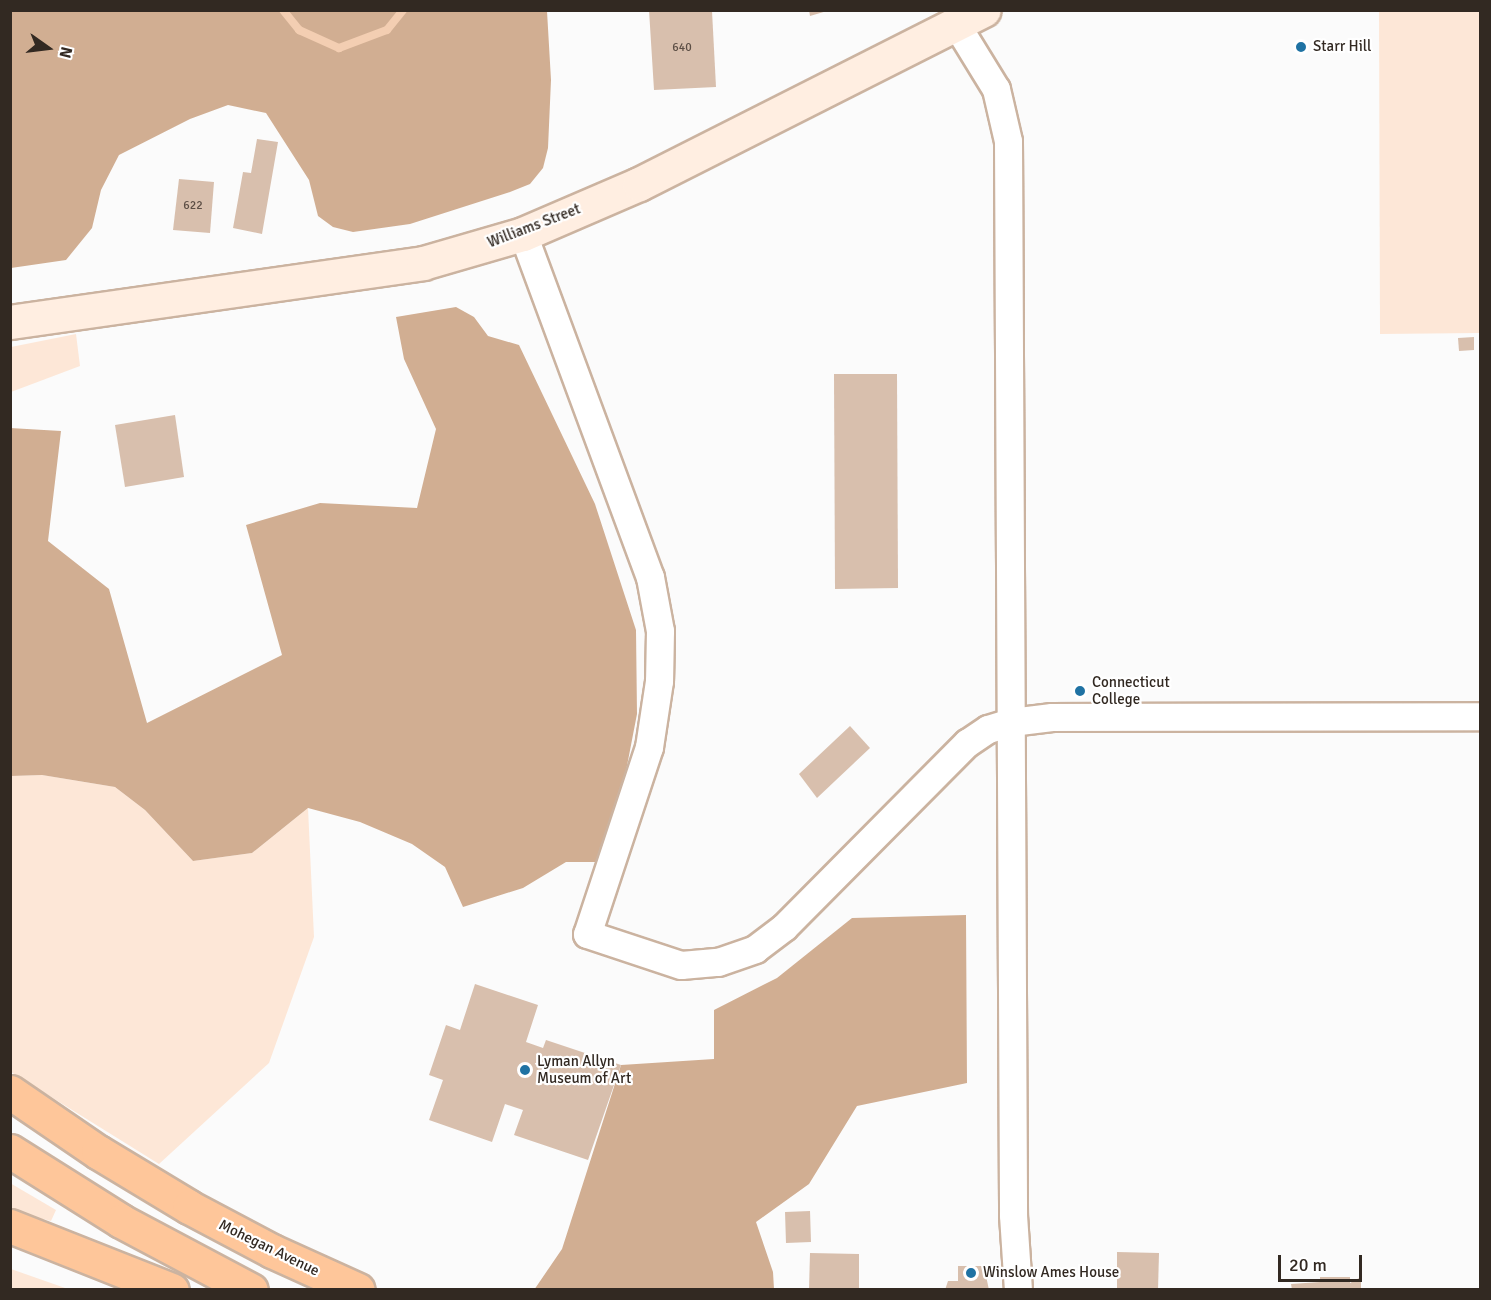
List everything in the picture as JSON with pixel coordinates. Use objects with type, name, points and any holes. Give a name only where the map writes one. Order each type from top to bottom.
[{"type":"highway","name":"Mohegan Avenue","points":[[10,1092],[98,1152],[213,1220],[358,1290]]},
{"type":"highway","points":[[10,1151],[121,1221],[251,1290]]},
{"type":"highway","points":[[10,1226],[172,1290]]},
{"type":"street","name":"Williams Street","points":[[10,322],[423,263],[524,234],[639,184],[970,17]]},
{"type":"street","points":[[970,17],[996,89],[1008,141],[1012,1204],[1018,1290]]},
{"type":"street","points":[[524,234],[650,577],[660,631],[660,681],[649,747],[587,934],[681,965],[718,962],[755,949],[784,927],[967,742],[988,729],[1011,722],[1052,717],[1480,716]]},
{"type":"shaded area","points":[[11,10],[547,11],[551,80],[548,148],[543,168],[530,184],[510,192],[410,224],[353,232],[333,227],[318,216],[309,180],[266,113],[228,105],[190,119],[119,155],[101,190],[92,228],[66,260],[11,268]]},
{"type":"shaded area","points":[[1379,11],[1480,11],[1480,333],[1380,334]]},
{"type":"shaded area","points":[[456,307],[474,317],[488,336],[519,345],[595,504],[636,630],[637,714],[626,771],[597,862],[566,862],[523,888],[463,907],[445,867],[412,844],[360,822],[308,808],[252,853],[193,861],[145,810],[115,787],[42,775],[11,776],[10,428],[61,431],[48,541],[109,589],[147,723],[282,655],[246,525],[320,503],[417,508],[436,429],[404,359],[396,317]]},
{"type":"shaded area","points":[[76,334],[80,366],[11,392],[11,347]]},
{"type":"shaded area","points":[[42,775],[115,787],[145,810],[193,861],[252,853],[308,808],[314,937],[269,1063],[159,1164],[11,1072],[10,776]]},
{"type":"shaded area","points":[[966,915],[967,1083],[857,1106],[809,1184],[756,1222],[773,1272],[774,1289],[534,1290],[562,1249],[621,1065],[714,1059],[714,1010],[777,978],[852,918]]},
{"type":"shaded area","points":[[10,1183],[56,1210],[51,1221],[43,1219],[38,1228],[11,1217]]},
{"type":"shaded area","points":[[11,1269],[68,1289],[11,1289]]},
{"type":"building","points":[[649,10],[712,11],[716,87],[654,90]]},
{"type":"building","points":[[809,10],[827,10],[827,11],[810,16]]},
{"type":"building","points":[[257,139],[278,142],[262,234],[233,228],[243,172],[251,173]]},
{"type":"building","points":[[179,179],[214,182],[210,233],[173,230]]},
{"type":"building","points":[[1474,337],[1474,350],[1459,351],[1458,338]]},
{"type":"building","points":[[834,374],[897,374],[898,588],[835,589]]},
{"type":"building","points":[[175,415],[184,477],[125,487],[115,425]]},
{"type":"building","points":[[850,726],[870,748],[817,798],[799,774]]},
{"type":"building","name":"Lyman Allyn Museum of Art","points":[[475,984],[538,1005],[526,1042],[543,1048],[546,1040],[621,1065],[588,1160],[514,1135],[523,1110],[505,1104],[492,1142],[429,1120],[443,1080],[429,1075],[446,1025],[460,1030]]},
{"type":"building","points":[[810,1211],[811,1242],[786,1243],[785,1212]]},
{"type":"building","points":[[1117,1252],[1159,1253],[1158,1290],[1117,1290]]},
{"type":"building","points":[[810,1253],[859,1254],[859,1290],[809,1290]]},
{"type":"building","name":"Winslow Ames House","points":[[958,1266],[984,1266],[989,1290],[945,1290],[948,1281],[958,1281]]},
{"type":"building","points":[[1320,1277],[1350,1277],[1350,1283],[1361,1277],[1361,1290],[1292,1290],[1291,1284],[1320,1282]]},
{"type":"waterway","points":[[283,10],[299,30],[339,48],[387,30],[403,10]]},
{"type":"place","name":"Starr Hill","points":[[1301,47]]},
{"type":"place","name":"Connecticut College","points":[[1080,691]]},
{"type":"place","name":"Lyman Allyn Museum of Art","points":[[525,1070]]},
{"type":"place","name":"Winslow Ames House","points":[[971,1273]]}]
